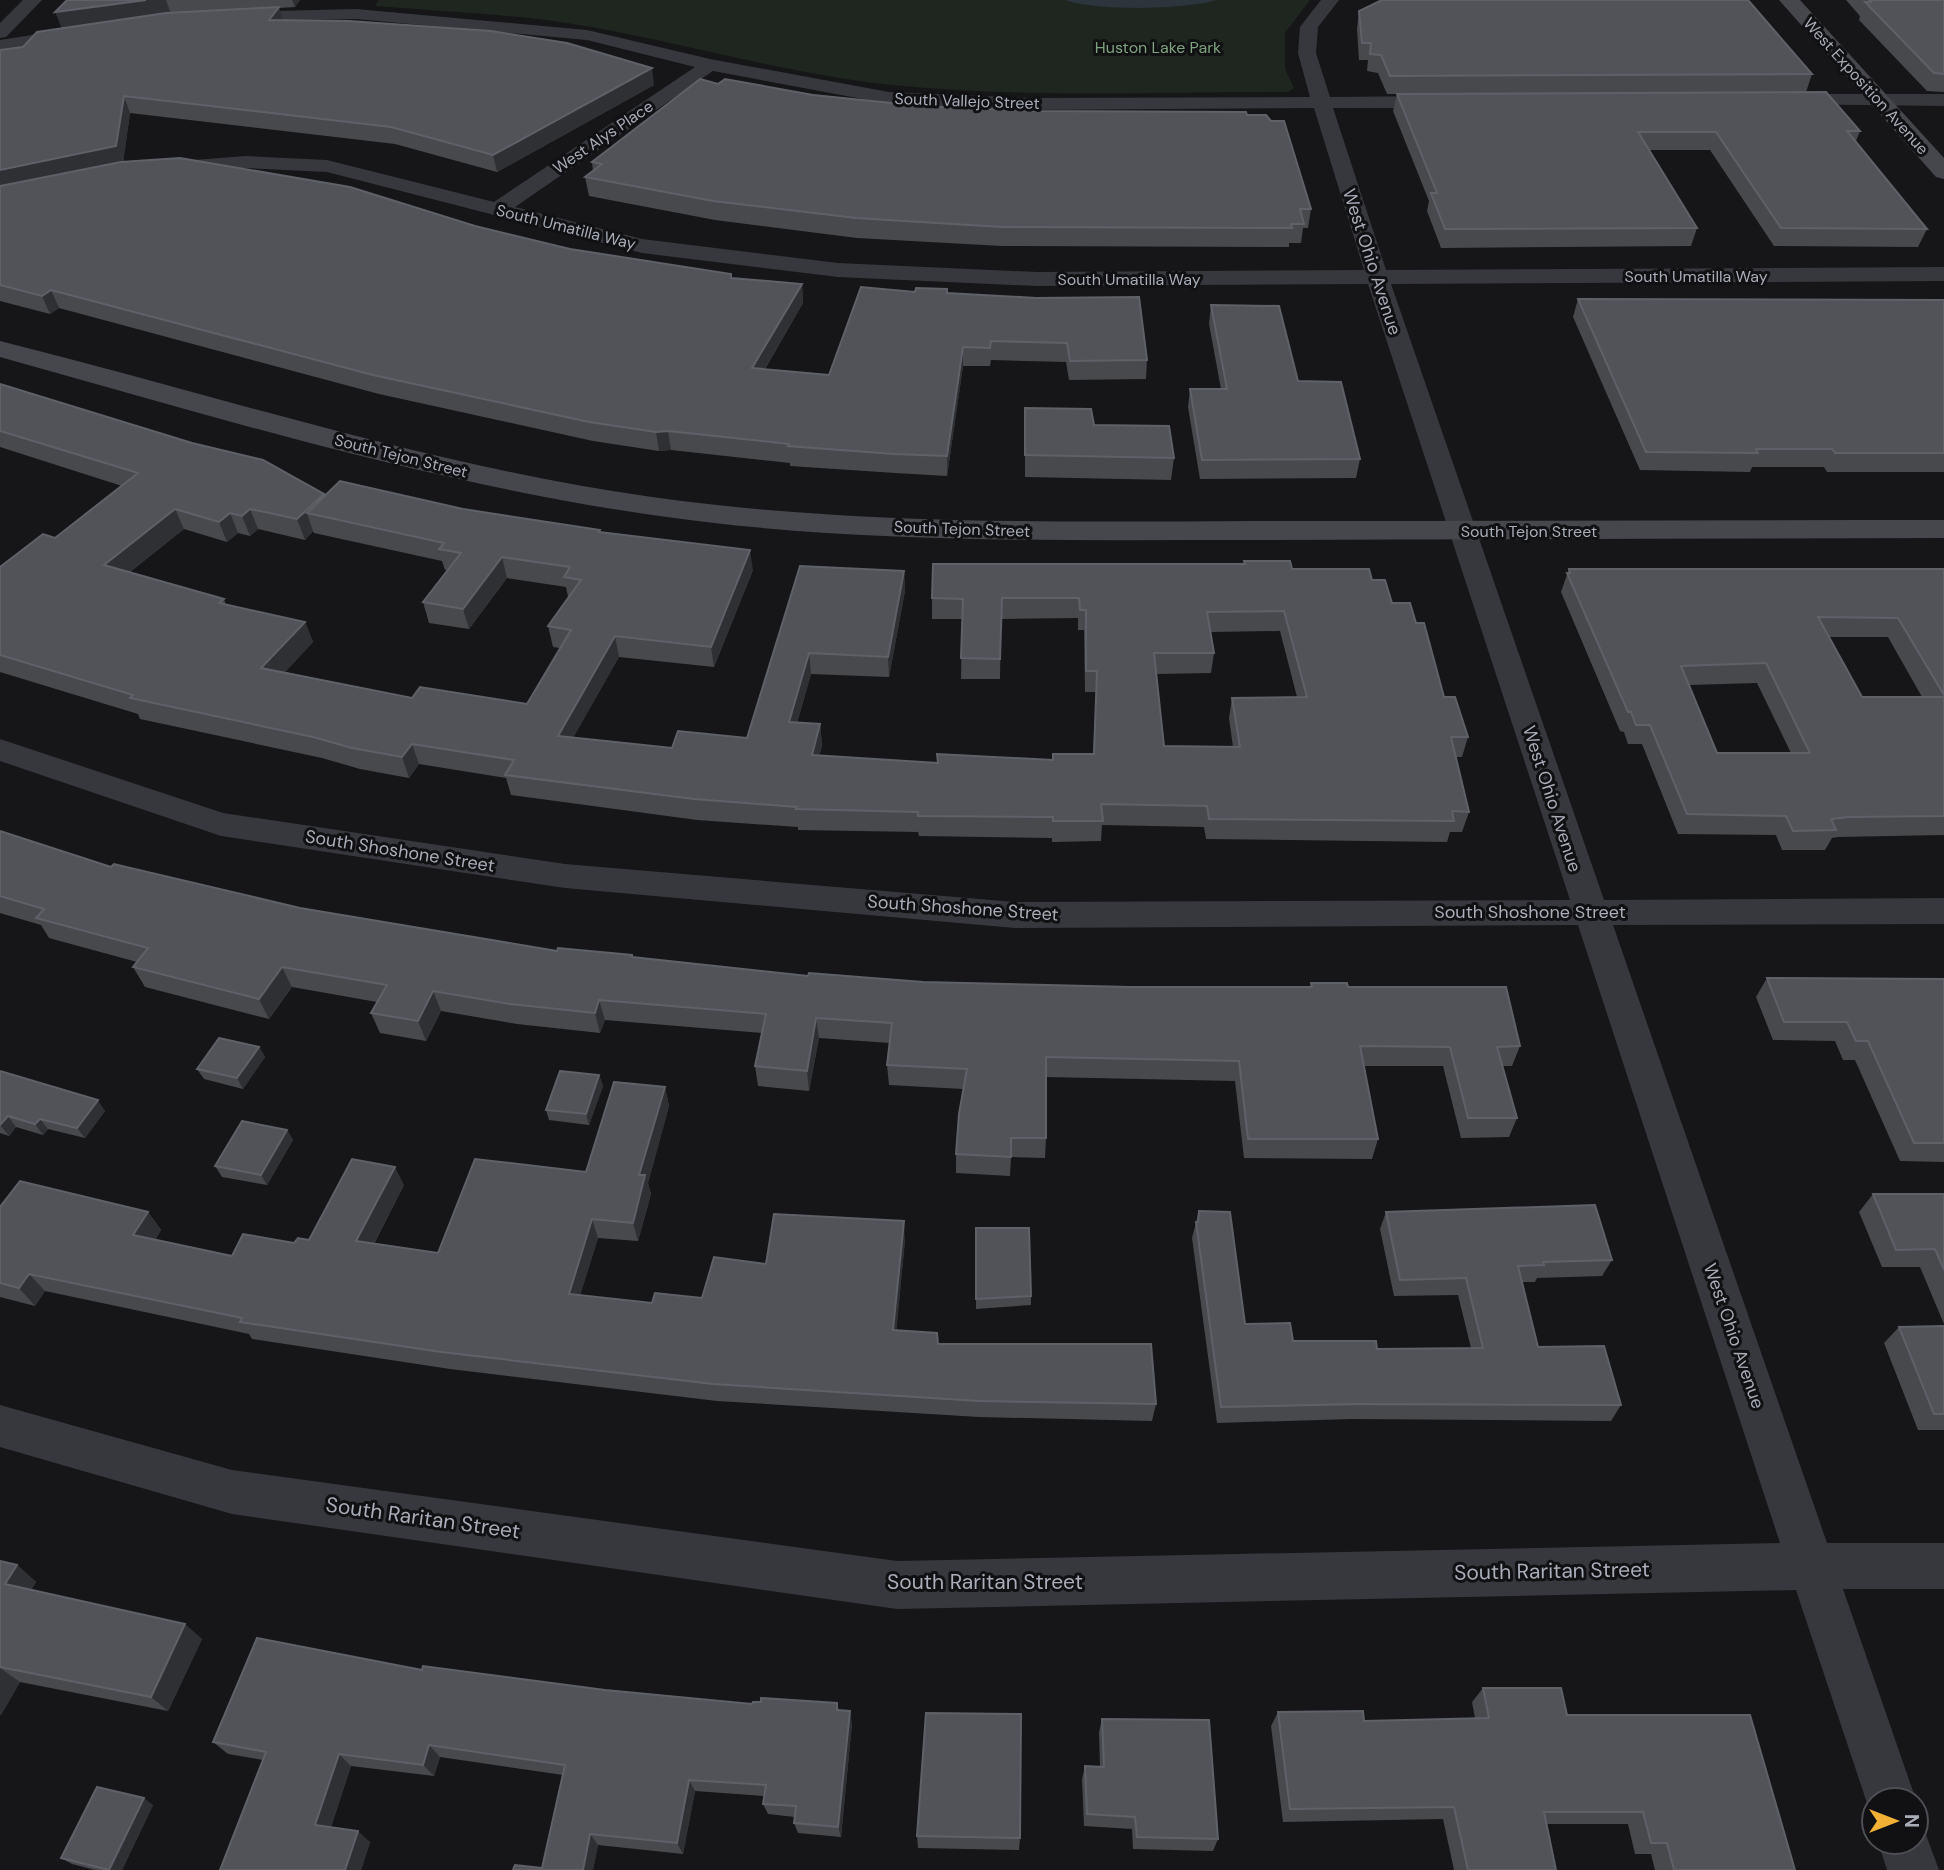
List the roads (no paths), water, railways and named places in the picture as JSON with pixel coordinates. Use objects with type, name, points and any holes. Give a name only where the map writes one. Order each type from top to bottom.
[{"type":"street","points":[[0,33],[33,0]]},
{"type":"street","name":"West Ohio Avenue","points":[[1330,0],[1309,27],[1306,40],[1321,103],[1376,277],[1885,1786]]},
{"type":"street","name":"West Exposition Avenue","points":[[1789,0],[1944,172]]},
{"type":"street","name":"South Vallejo Street","points":[[220,18],[347,7],[587,34],[710,65],[889,97],[1031,104],[1466,102]]},
{"type":"street","points":[[0,46],[90,31]]},
{"type":"street","name":"West Alys Place","points":[[496,210],[710,65]]},
{"type":"street","points":[[1769,100],[1944,100]]},
{"type":"street","name":"South Umatilla Way","points":[[153,169],[245,162],[327,166],[642,246],[838,270],[1037,279],[1944,274]]},
{"type":"street","name":"South Tejon Street","points":[[0,349],[395,457],[519,483],[665,507],[824,523],[1026,531],[1944,529]]},
{"type":"street","name":"South Shoshone Street","points":[[0,750],[221,824],[565,876],[1015,915],[1944,911]]},
{"type":"street","name":"South Raritan Street","points":[[0,1426],[232,1492],[897,1585],[1812,1566],[1944,1566]]},
{"type":"park label","name":"Huston Lake Park","points":[[1158,47]]}]
